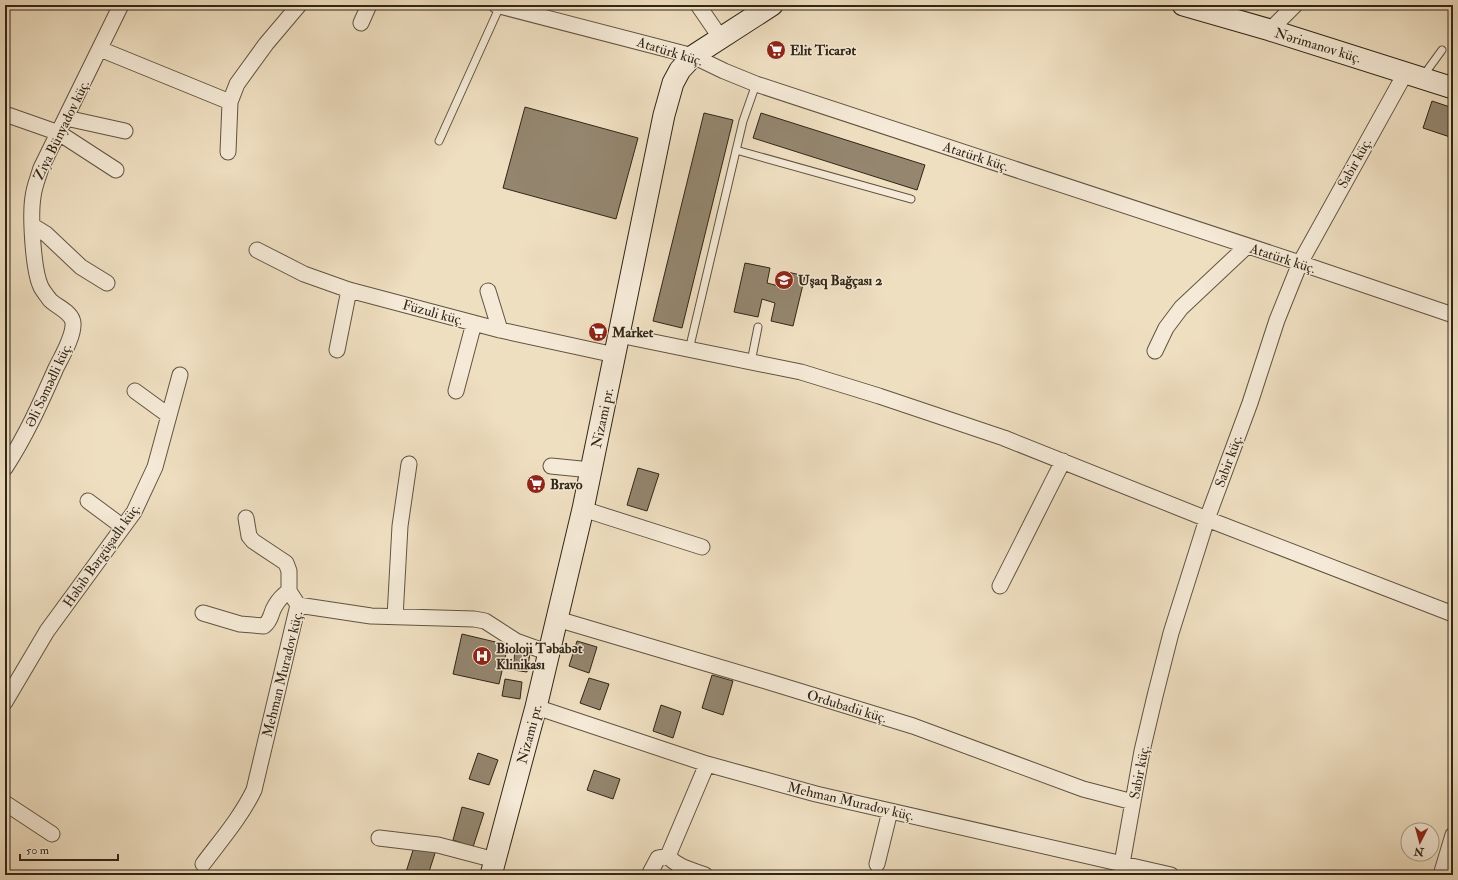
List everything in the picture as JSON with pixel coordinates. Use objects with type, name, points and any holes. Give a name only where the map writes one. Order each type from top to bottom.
[{"type":"street","name":"Ziya Bünyadov küç.","points":[[73,321],[70,315],[50,300],[41,287],[35,268],[32,199],[41,168],[121,5]]},
{"type":"street","points":[[228,152],[230,102],[237,84],[266,44],[299,5]]},
{"type":"street","points":[[361,23],[369,5]]},
{"type":"street","name":"Atatürk küç.","points":[[498,5],[693,56],[756,84],[1300,263],[1453,315]]},
{"type":"street","points":[[698,5],[720,37]]},
{"type":"street","name":"Nizami pr.","points":[[493,868],[536,707],[583,510],[664,115],[673,83],[680,70],[693,56],[720,37],[772,5]]},
{"type":"street","name":"Nərimanov küç.","points":[[1183,5],[1270,30],[1453,88]]},
{"type":"street","points":[[1270,30],[1295,5]]},
{"type":"street","points":[[100,49],[230,102]]},
{"type":"street","name":"Sabir küç.","points":[[1121,870],[1142,751],[1171,633],[1206,519],[1247,410],[1277,320],[1300,263],[1414,75]]},
{"type":"street","points":[[5,114],[59,133],[116,170]]},
{"type":"street","points":[[66,118],[125,131]]},
{"type":"street","points":[[33,226],[46,234],[81,267],[107,283]]},
{"type":"street","points":[[1155,351],[1166,328],[1181,308],[1247,246]]},
{"type":"street","name":"Füzuli küç.","points":[[257,250],[304,274],[349,290],[500,330],[617,345],[689,350],[801,372],[879,396],[1004,438],[1206,519],[1453,614]]},
{"type":"street","points":[[337,350],[349,290]]},
{"type":"street","points":[[488,292],[500,330]]},
{"type":"street","name":"Əli Səmədli küç.","points":[[5,468],[34,418],[67,346],[73,329],[73,321]]},
{"type":"street","points":[[456,391],[474,323]]},
{"type":"street","name":"Həbib Bərgüşadlı küç.","points":[[5,702],[47,631],[134,512],[155,467],[180,375]]},
{"type":"street","points":[[135,391],[168,415]]},
{"type":"street","points":[[1000,586],[1063,461]]},
{"type":"street","points":[[395,617],[400,526],[409,464]]},
{"type":"street","points":[[551,466],[591,470]]},
{"type":"street","points":[[88,502],[123,527]]},
{"type":"street","points":[[583,510],[702,547]]},
{"type":"street","points":[[246,518],[249,536],[253,541],[286,563],[290,570],[289,591],[298,605]]},
{"type":"street","points":[[203,614],[240,624],[264,626],[269,622],[274,607],[281,597],[289,591]]},
{"type":"street","name":"Mehman Muradov küç.","points":[[203,864],[234,824],[254,790],[298,605],[344,613],[395,617],[474,619],[485,621],[516,641],[549,653]]},
{"type":"street","name":"Ordubadii küç.","points":[[557,619],[913,726],[1084,789],[1132,802]]},
{"type":"street","name":"Mehman Muradov küç.","points":[[536,707],[707,764],[816,794],[890,810],[1121,870],[1171,875]]},
{"type":"street","points":[[668,856],[707,764]]},
{"type":"street","points":[[5,803],[52,834]]},
{"type":"street","points":[[877,864],[890,810]]},
{"type":"street","points":[[1441,875],[1453,835]]},
{"type":"street","points":[[379,838],[438,845],[493,868]]},
{"type":"street","points":[[650,875],[658,858],[668,856]]},
{"type":"street","points":[[668,856],[680,866],[705,875]]},
{"type":"lane","points":[[439,141],[498,5]]},
{"type":"lane","points":[[1414,75],[1442,50]]},
{"type":"lane","points":[[689,350],[743,121],[756,84]]},
{"type":"lane","points":[[736,150],[911,199]]},
{"type":"lane","points":[[751,362],[758,327]]},
{"type":"building","points":[[1432,101],[1453,108],[1453,138],[1423,128]]},
{"type":"building","points":[[525,107],[638,138],[616,219],[503,188]]},
{"type":"building","points":[[704,113],[733,120],[682,328],[653,321]]},
{"type":"building","points":[[761,113],[925,165],[917,190],[753,138]]},
{"type":"building","points":[[745,263],[770,268],[767,283],[779,286],[783,271],[805,276],[793,326],[771,321],[775,303],[762,299],[758,317],[734,312]]},
{"type":"building","points":[[638,468],[659,474],[647,511],[627,505]]},
{"type":"building","points":[[462,634],[508,645],[499,684],[453,674]]},
{"type":"building","points":[[577,641],[597,647],[589,673],[569,666]]},
{"type":"building","points":[[515,651],[530,653],[527,672],[513,670]]},
{"type":"building","points":[[712,675],[733,681],[723,715],[702,708]]},
{"type":"building","points":[[589,678],[609,684],[600,710],[580,703]]},
{"type":"building","points":[[505,679],[522,682],[520,699],[502,696]]},
{"type":"building","points":[[661,705],[681,712],[673,738],[653,731]]},
{"type":"building","points":[[478,753],[498,760],[489,785],[469,779]]},
{"type":"building","points":[[594,770],[620,779],[613,799],[587,790]]},
{"type":"building","points":[[462,807],[484,813],[473,847],[453,840]]},
{"type":"building","points":[[415,844],[436,850],[428,875],[405,875]]},
{"type":"place","name":"Elit Ticarət","points":[[776,50]]},
{"type":"place","name":"Uşaq Bağçası 2","points":[[784,280]]},
{"type":"place","name":"Market","points":[[598,332]]},
{"type":"place","name":"Bravo","points":[[536,484]]},
{"type":"place","name":"Bioloji Təbabət Klinikası","points":[[482,656]]}]
